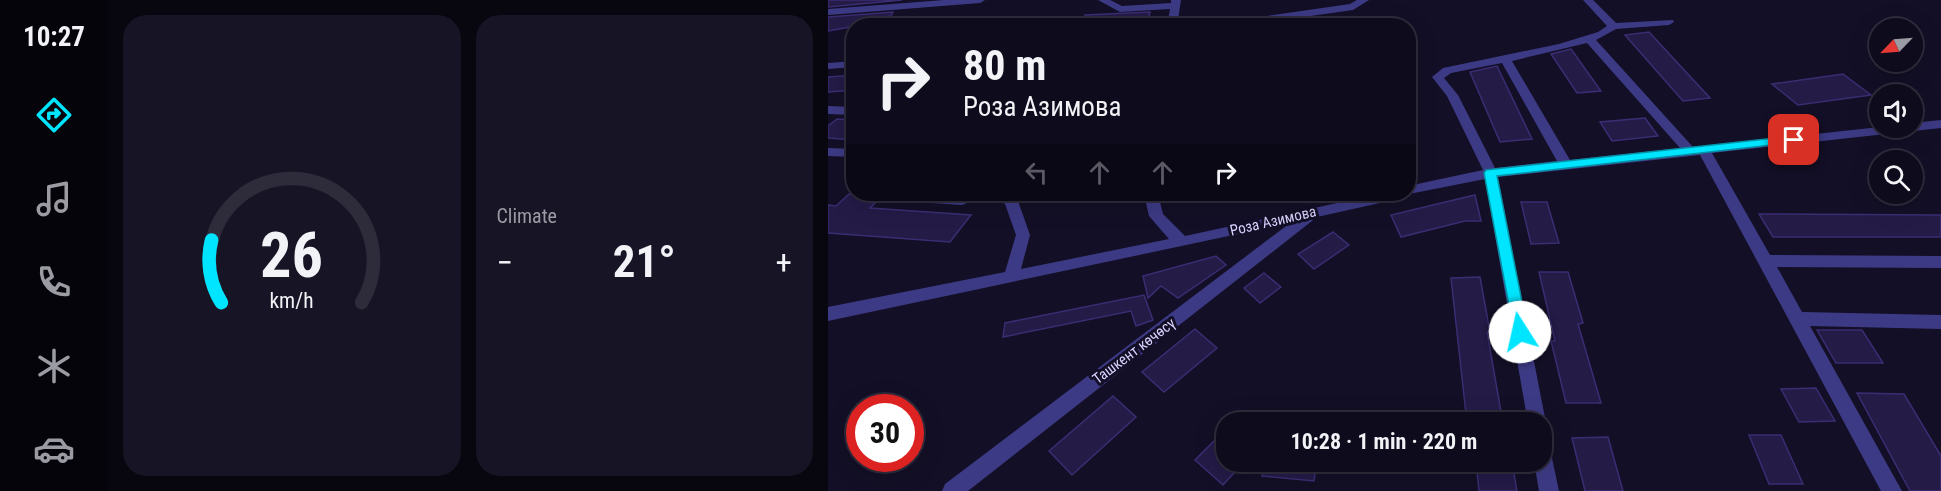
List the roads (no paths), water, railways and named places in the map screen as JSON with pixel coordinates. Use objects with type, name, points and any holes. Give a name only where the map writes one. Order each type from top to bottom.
[{"type":"street","points":[[828,12],[980,0]]},
{"type":"street","points":[[1103,0],[1120,9],[1175,3],[1173,18]]},
{"type":"street","points":[[1274,18],[1353,7],[1364,0]]},
{"type":"street","points":[[1588,0],[1612,26]]},
{"type":"street","points":[[1535,412],[1491,173],[1452,95],[1438,77],[1447,70],[1591,41],[1605,35],[1612,26],[1669,22]]},
{"type":"street","points":[[1591,41],[1696,151],[1765,261],[1892,491]]},
{"type":"street","points":[[1504,57],[1566,165]]},
{"type":"street","points":[[828,66],[846,65]]},
{"type":"street","points":[[828,119],[833,110]]},
{"type":"street","points":[[1923,126],[1941,124]]},
{"type":"street","points":[[1416,189],[1491,173],[1869,132]]},
{"type":"street","points":[[828,152],[846,153]]},
{"type":"street","points":[[1011,201],[1023,234],[1011,277]]},
{"type":"street","points":[[1151,201],[1151,209],[1166,229],[1183,242]]},
{"type":"street","name":"Роза Азимова","points":[[828,314],[1183,242],[1366,201]]},
{"type":"street","name":"Ташкент көчөсү","points":[[952,491],[1316,212]]},
{"type":"street","points":[[1765,261],[1941,262]]},
{"type":"street","points":[[1797,319],[1941,322]]},
{"type":"street","points":[[1546,472],[1549,491]]}]
